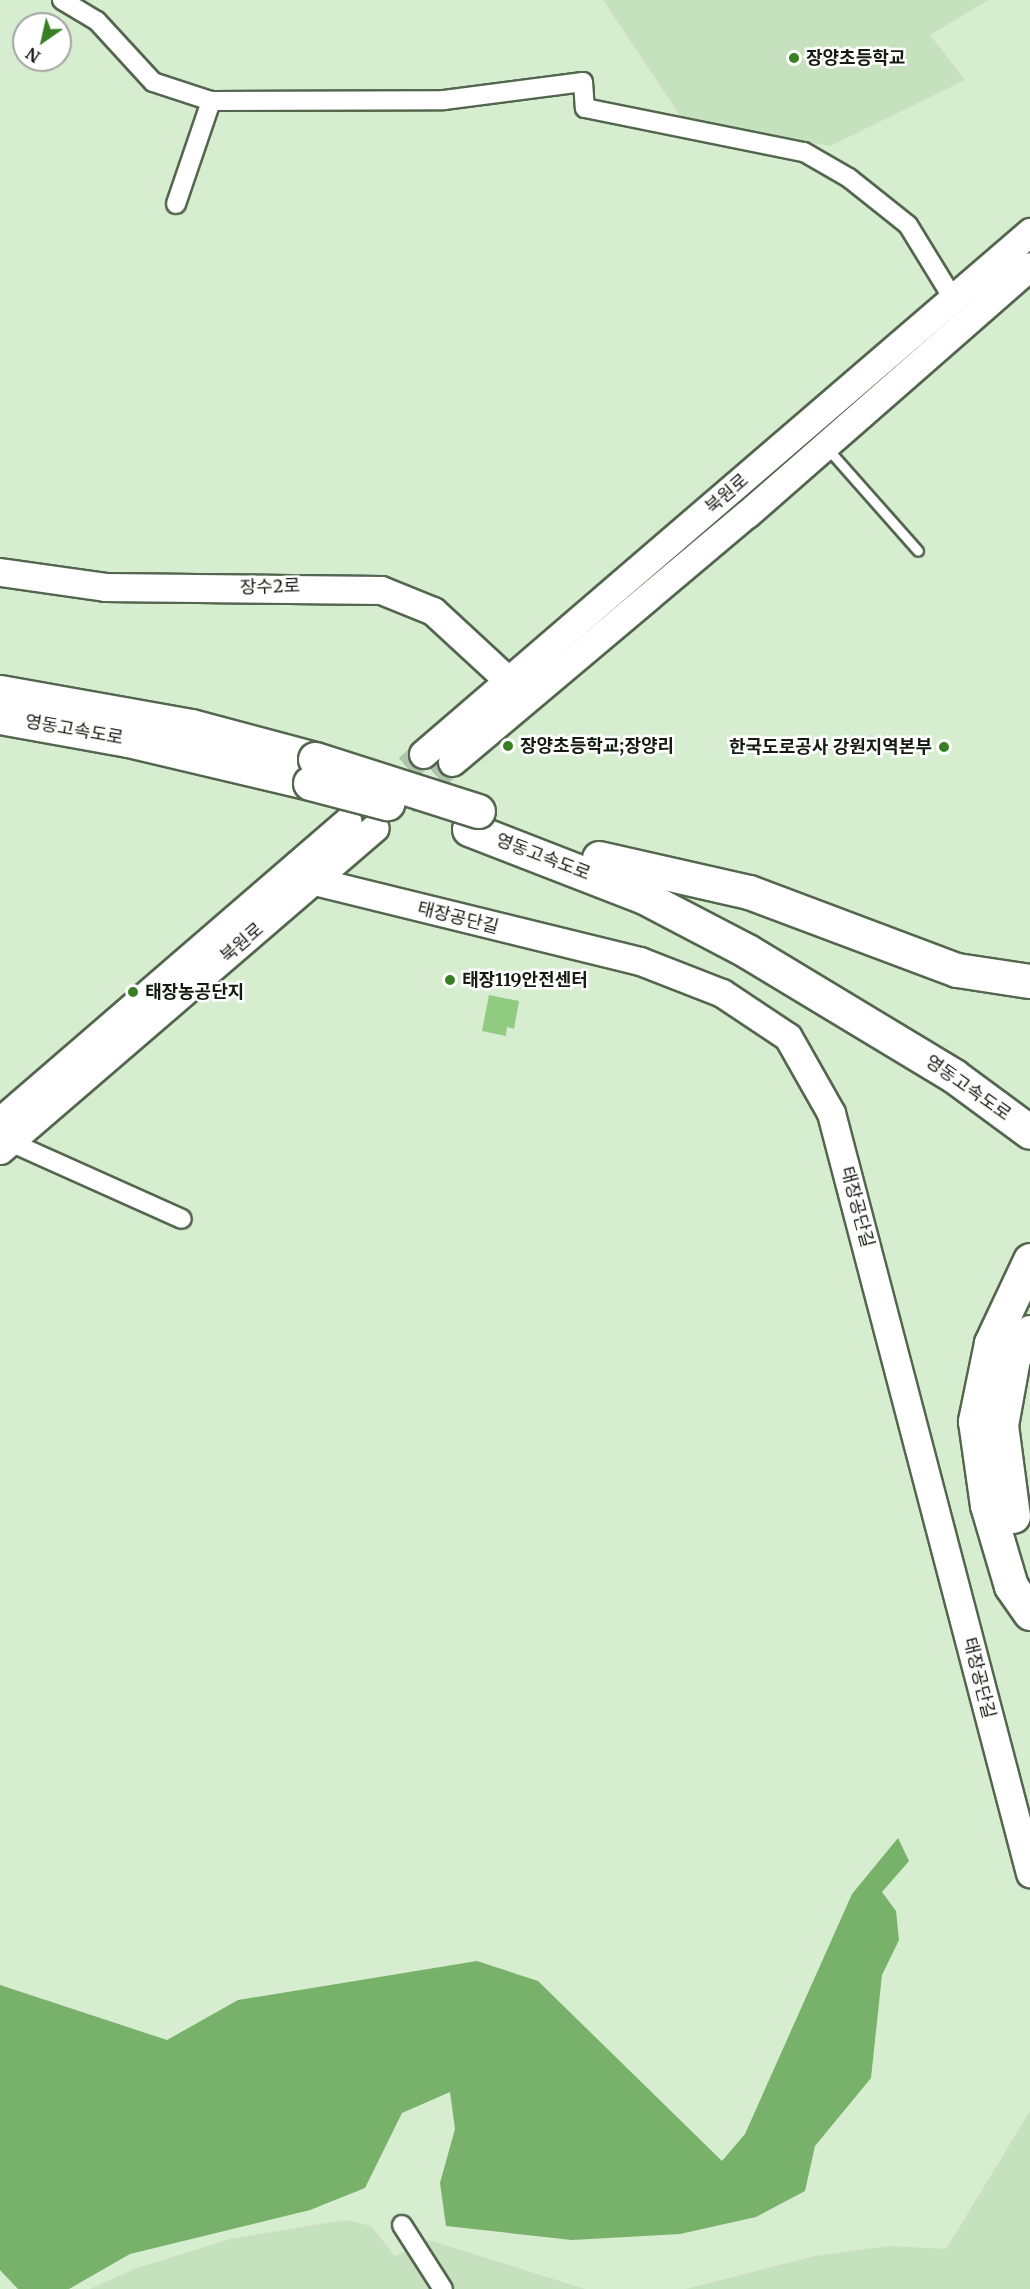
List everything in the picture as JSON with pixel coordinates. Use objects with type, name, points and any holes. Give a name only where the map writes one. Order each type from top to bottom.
[{"type":"highway","name":"영동고속도로","points":[[0,692],[191,726],[312,771],[599,858],[738,922],[834,976],[1030,1106]]},
{"type":"highway","name":"영동고속도로","points":[[0,717],[312,771]]},
{"type":"highway","name":"영동고속도로","points":[[474,820],[642,896],[747,951],[954,1076],[1030,1132]]},
{"type":"highway","points":[[599,858],[749,892],[957,970],[1030,981]]},
{"type":"highway","points":[[1030,1260],[991,1343],[975,1421],[987,1505],[1011,1586],[1030,1613]]},
{"type":"highway","points":[[1030,1332],[1013,1358],[1001,1425],[1008,1501],[1030,1579]]},
{"type":"street","points":[[62,0],[97,21],[153,82],[211,101],[444,100],[583,82],[585,108],[804,152],[822,162],[908,225],[954,300]]},
{"type":"street","points":[[176,204],[211,101]]},
{"type":"street","name":"북원로","points":[[452,762],[519,689],[806,425],[954,300],[1030,232]]},
{"type":"street","name":"북원로","points":[[423,754],[519,689],[825,446],[1030,266]]},
{"type":"street","points":[[806,425],[825,446]]},
{"type":"street","name":"장수2로","points":[[0,572],[105,586],[381,590],[433,611],[519,689]]},
{"type":"street","name":"북원로","points":[[306,872],[348,821]]},
{"type":"street","name":"북원로","points":[[2,1136],[306,872],[375,828]]},
{"type":"street","name":"태장공단길","points":[[306,872],[640,962],[722,993],[788,1037],[831,1113],[1030,1874]]},
{"type":"street","points":[[2,1136],[182,1219]]},
{"type":"street","points":[[402,2225],[443,2289]]},
{"type":"lane","points":[[825,446],[918,551]]},
{"type":"shaded area","name":"장양초등학교","points":[[603,0],[988,0],[930,35],[965,80],[830,146],[681,117]]},
{"type":"shaded area","points":[[1030,2111],[1030,2289],[686,2289],[815,2256],[889,2246],[946,2249]]},
{"type":"shaded area","points":[[346,2220],[371,2226],[395,2256],[429,2240],[585,2289],[90,2289],[137,2268],[230,2239]]},
{"type":"green space","points":[[898,1838],[909,1861],[882,1892],[896,1911],[899,1940],[882,1975],[871,2078],[815,2146],[805,2191],[756,2217],[680,2234],[572,2240],[446,2226],[440,2183],[455,2129],[450,2092],[402,2113],[365,2188],[310,2210],[130,2254],[69,2289],[18,2289],[0,2270],[0,1985],[167,2040],[238,2000],[477,1961],[538,1981],[722,2161],[745,2134],[852,1894]]},
{"type":"building","points":[[489,995],[519,1001],[514,1029],[507,1027],[506,1036],[482,1031]]},
{"type":"tunnel","points":[[377,795],[423,754]]},
{"type":"tunnel","points":[[405,802],[452,762]]},
{"type":"place","name":"장양초등학교","points":[[794,58]]},
{"type":"place","name":"장양초등학교;장양리","points":[[508,746]]},
{"type":"place","name":"한국도로공사 강원지역본부","points":[[944,747]]},
{"type":"place","name":"태장119안전센터","points":[[450,980]]},
{"type":"place","name":"태장농공단지","points":[[133,992]]}]
